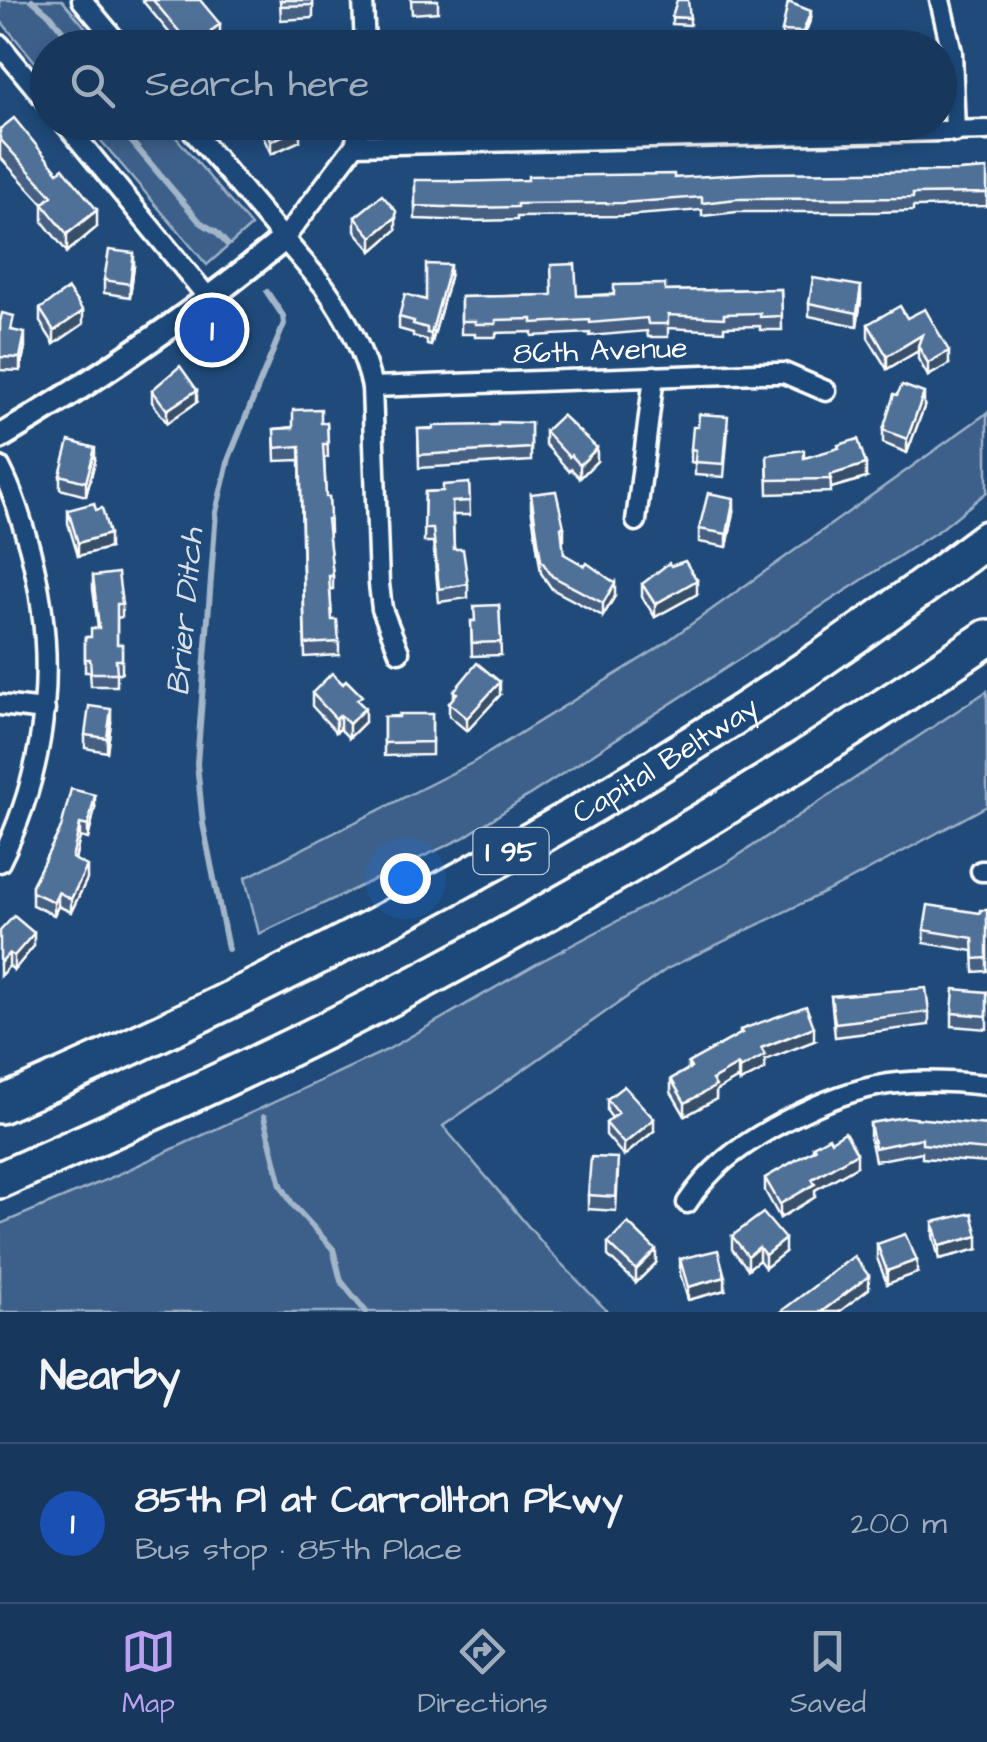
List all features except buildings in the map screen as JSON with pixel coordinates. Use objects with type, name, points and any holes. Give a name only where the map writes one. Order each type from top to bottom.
[{"type":"highway","name":"Capital Beltway","points":[[0,1105],[247,992],[492,862],[732,718],[987,539]]},
{"type":"highway","name":"I 95","points":[[0,1180],[277,1054],[528,923],[771,782],[987,638]]},
{"type":"street","points":[[82,0],[107,30]]},
{"type":"street","points":[[363,0],[364,30]]},
{"type":"street","points":[[940,0],[947,30]]},
{"type":"street","points":[[0,46],[30,82]]},
{"type":"street","points":[[957,132],[987,130]]},
{"type":"street","points":[[79,140],[210,300]]},
{"type":"street","points":[[200,140],[342,312],[368,367],[379,584],[382,610],[399,652]]},
{"type":"street","points":[[0,438],[84,388],[210,300],[284,239],[357,140]]},
{"type":"street","points":[[355,145],[585,140]]},
{"type":"street","name":"86th Avenue","points":[[372,387],[784,373],[826,392]]},
{"type":"street","points":[[636,521],[654,376]]},
{"type":"street","points":[[0,466],[16,504],[39,585],[48,652],[38,762],[0,862]]},
{"type":"street","points":[[0,705],[45,710]]},
{"type":"street","points":[[687,1203],[709,1172],[746,1142],[827,1098],[859,1088],[916,1081],[987,1084]]},
{"type":"shaded area","points":[[0,0],[62,0],[88,30],[30,30],[30,56],[0,20]]},
{"type":"shaded area","points":[[100,140],[178,140],[251,226],[207,265]]},
{"type":"shaded area","points":[[987,413],[987,492],[941,529],[463,838],[259,934],[245,878],[472,763],[655,650]]},
{"type":"shaded area","points":[[987,691],[987,806],[852,879],[667,969],[443,1126],[551,1253],[608,1312],[0,1312],[0,1224],[108,1179],[387,1050],[538,963],[727,863]]},
{"type":"waterway","name":"Brier Ditch","points":[[32,0],[62,30]]},
{"type":"waterway","name":"Brier Ditch","points":[[130,140],[200,222],[227,244]]},
{"type":"waterway","name":"Brier Ditch","points":[[228,949],[203,824],[197,764],[216,512],[229,458],[284,324],[267,292]]},
{"type":"waterway","name":"Brier Ditch","points":[[264,1117],[281,1185],[293,1205],[333,1249],[341,1281],[366,1312]]},
{"type":"place","name":"85th Pl at Carrollton Pkwy","points":[[212,330]]}]
